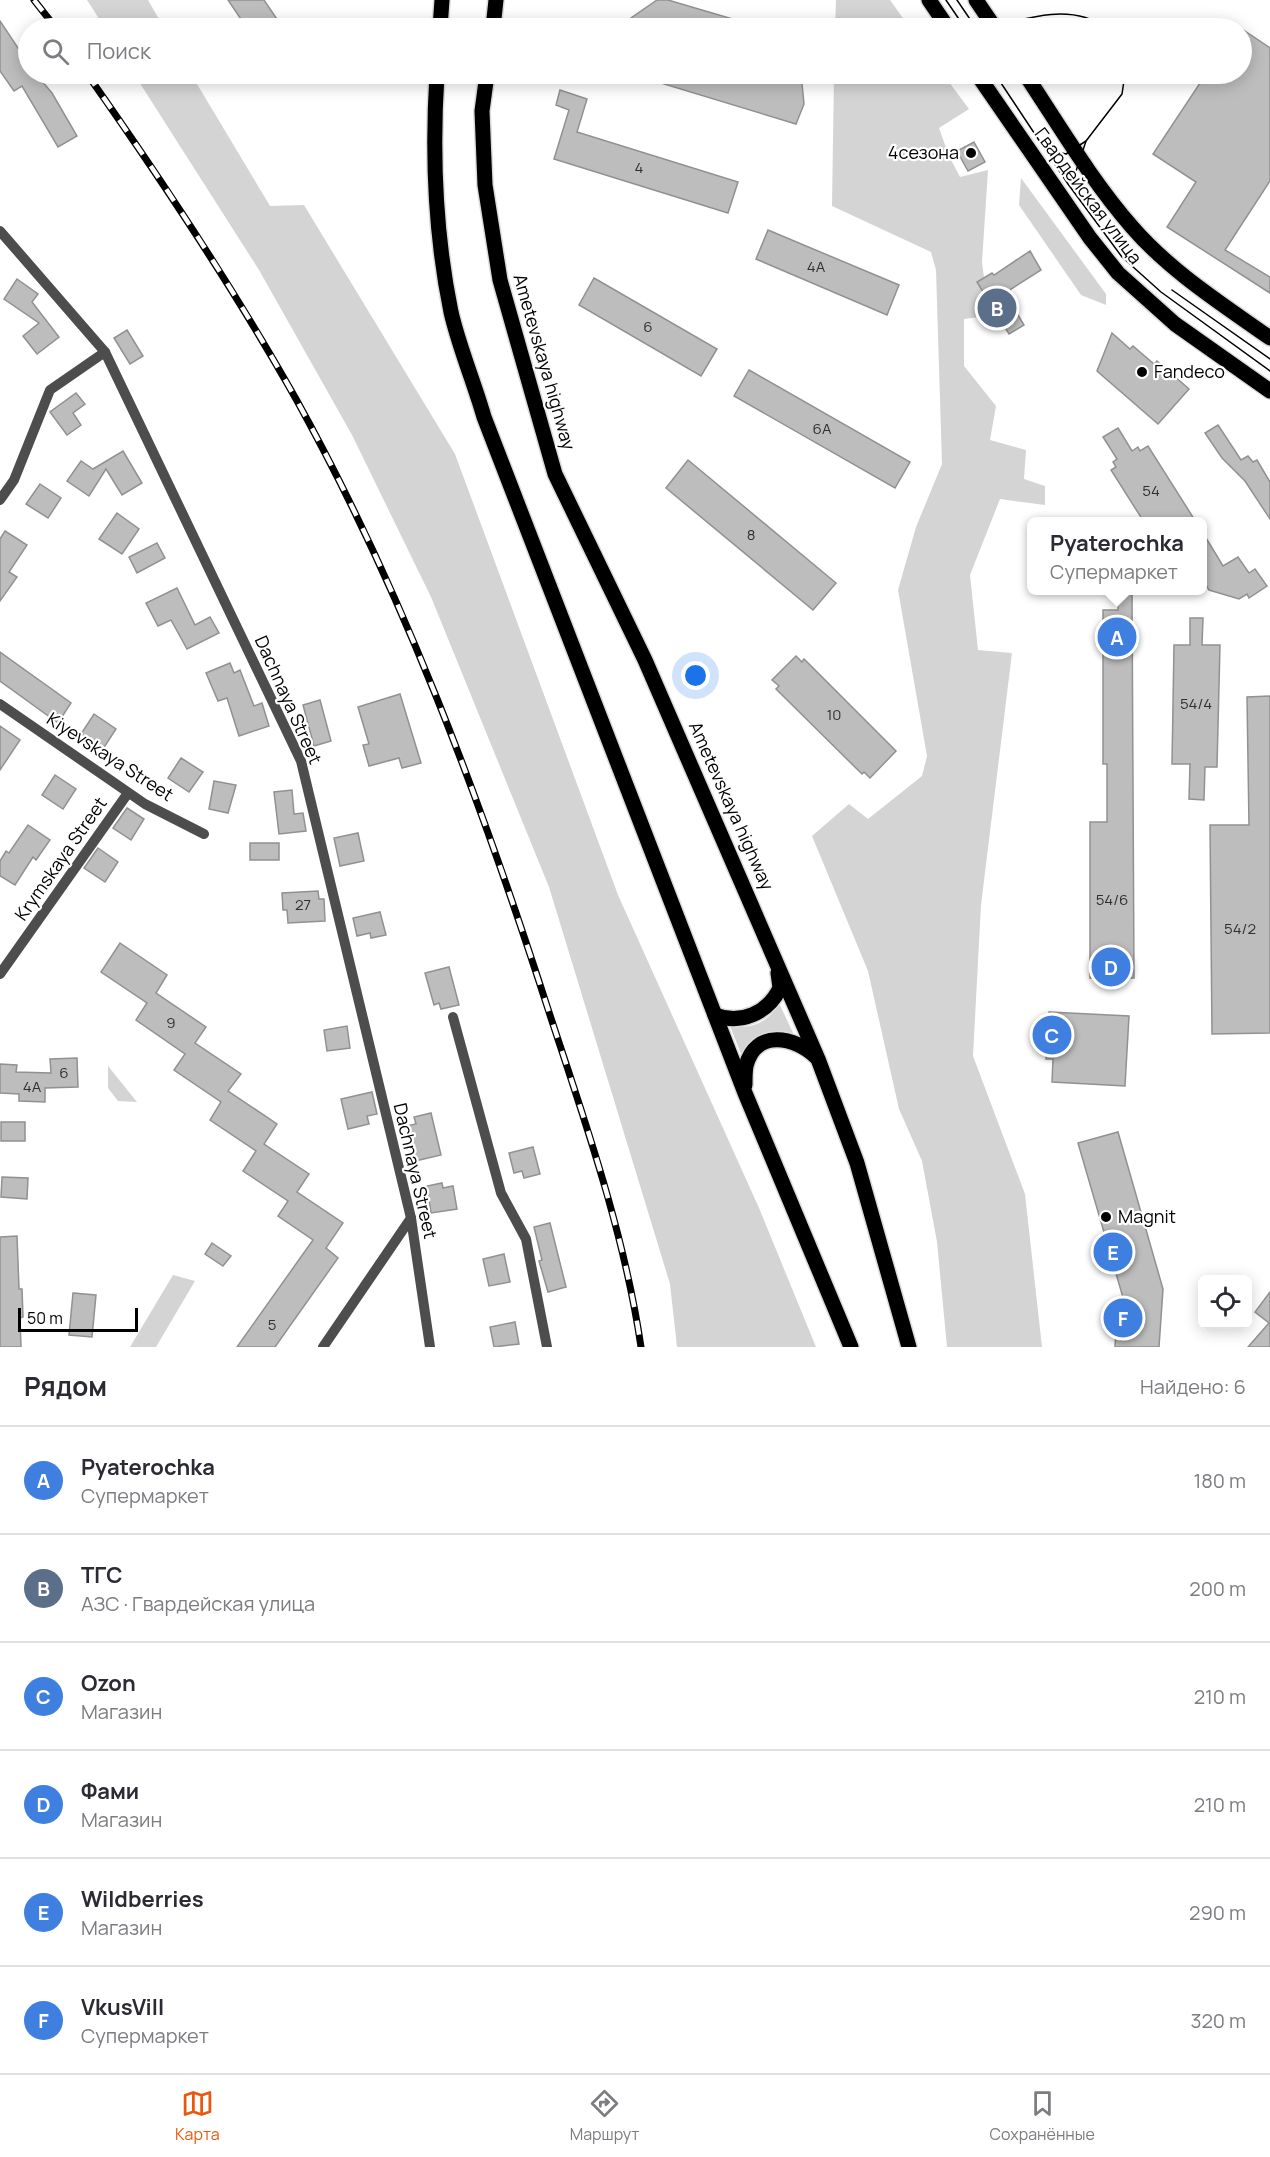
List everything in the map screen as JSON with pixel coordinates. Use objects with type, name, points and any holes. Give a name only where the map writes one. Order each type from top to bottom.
[{"type":"main road","points":[[441,18],[442,0]]},
{"type":"main road","points":[[494,18],[496,0]]},
{"type":"main road","points":[[929,0],[941,18]]},
{"type":"main road","points":[[976,0],[988,18]]},
{"type":"main road","points":[[436,84],[434,131],[439,210],[452,313],[484,417],[745,1093],[851,1347]]},
{"type":"main road","name":"Ametevskaya highway","points":[[486,84],[482,111],[485,185],[500,280],[555,474],[645,660],[818,1059],[857,1163],[909,1347]]},
{"type":"main road","name":"Гвардейская улица","points":[[984,84],[1083,228],[1118,273],[1175,324],[1270,392]]},
{"type":"main road","name":"Гвардейская улица","points":[[1032,84],[1081,158],[1132,227],[1161,257],[1270,338]]},
{"type":"main road","points":[[716,1015],[732,1019],[740,1018],[766,1007],[780,988],[776,958]]},
{"type":"main road","points":[[745,1093],[746,1066],[752,1053],[769,1039],[778,1038],[799,1044],[818,1059]]},
{"type":"street","name":"Dachnaya Street","points":[[0,231],[105,352],[301,761],[411,1218],[430,1347]]},
{"type":"street","points":[[0,500],[14,480],[50,390],[105,352]]},
{"type":"street","name":"Kiyevskaya Street","points":[[0,704],[128,793],[204,834]]},
{"type":"street","name":"Krymskaya Street","points":[[0,974],[128,793]]},
{"type":"street","points":[[453,1017],[501,1193],[526,1239],[547,1347]]},
{"type":"street","points":[[323,1347],[411,1218]]},
{"type":"shaded area","points":[[87,0],[148,0],[158,18],[99,18]]},
{"type":"shaded area","points":[[836,0],[890,0],[903,18],[835,18]]},
{"type":"shaded area","points":[[140,84],[197,84],[270,206],[304,205],[455,454],[618,895],[759,1208],[816,1347],[677,1347],[670,1284],[549,887],[431,597],[352,435],[259,270]]},
{"type":"shaded area","points":[[834,84],[950,84],[969,109],[939,128],[949,156],[960,177],[988,170],[982,262],[989,316],[964,319],[964,366],[996,406],[990,440],[1026,450],[1024,479],[1045,486],[1045,505],[1000,499],[970,575],[978,650],[1012,653],[981,905],[973,1056],[1025,1194],[1042,1347],[947,1347],[937,1242],[922,1161],[899,1109],[868,971],[812,836],[849,804],[868,819],[922,776],[927,756],[898,590],[916,527],[942,464],[936,270],[931,252],[832,206]]},
{"type":"shaded area","points":[[1021,178],[1106,294],[1106,305],[1081,295],[1019,205]]},
{"type":"shaded area","points":[[779,1003],[794,1035],[778,1031],[764,1034],[752,1041],[741,1054],[730,1026],[759,1023],[775,1010]]},
{"type":"shaded area","points":[[108,1066],[137,1102],[118,1101],[108,1088]]},
{"type":"shaded area","points":[[173,1275],[195,1281],[156,1347],[130,1347]]},
{"type":"building","points":[[228,0],[264,0],[276,18],[240,18]]},
{"type":"building","points":[[657,0],[668,0],[729,18],[631,18]]},
{"type":"building","points":[[0,21],[18,48],[18,84],[44,84],[77,136],[58,147],[22,86],[14,91],[0,71]]},
{"type":"building","points":[[1252,36],[1270,48],[1270,181],[1225,250],[1270,277],[1270,293],[1167,227],[1196,182],[1153,154],[1199,84],[1252,84]]},
{"type":"building","points":[[664,84],[802,84],[804,104],[796,124]]},
{"type":"building","points":[[560,90],[587,99],[577,132],[738,182],[728,213],[554,159],[569,110],[556,105]]},
{"type":"building","points":[[974,142],[985,162],[968,171],[957,151]]},
{"type":"building","points":[[768,230],[899,285],[887,315],[756,259]]},
{"type":"building","points":[[1030,251],[1041,270],[1005,293],[1024,325],[1009,334],[977,282],[992,273],[994,275]]},
{"type":"building","points":[[594,278],[717,349],[701,376],[579,305]]},
{"type":"building","points":[[17,279],[38,294],[32,302],[59,337],[37,354],[23,336],[39,323],[4,299]]},
{"type":"building","points":[[127,330],[143,356],[130,364],[114,338]]},
{"type":"building","points":[[1112,333],[1130,349],[1133,346],[1154,364],[1157,361],[1189,389],[1158,424],[1097,371]]},
{"type":"building","points":[[749,370],[910,462],[895,488],[734,396]]},
{"type":"building","points":[[76,393],[85,404],[73,413],[81,425],[67,435],[50,412]]},
{"type":"building","points":[[1218,425],[1241,460],[1248,456],[1253,462],[1257,460],[1270,482],[1270,519],[1245,481],[1222,458],[1205,433]]},
{"type":"building","points":[[1118,428],[1132,451],[1138,447],[1140,451],[1148,446],[1193,517],[1141,517],[1111,470],[1116,467],[1113,462],[1117,459],[1103,437]]},
{"type":"building","points":[[123,451],[142,483],[122,495],[106,469],[89,496],[67,481],[81,461],[93,469]]},
{"type":"building","points":[[688,460],[836,583],[813,610],[666,488]]},
{"type":"building","points":[[40,484],[61,498],[48,518],[26,504]]},
{"type":"building","points":[[117,513],[139,529],[122,554],[99,539]]},
{"type":"building","points":[[5,531],[27,545],[9,572],[17,577],[0,601],[0,539]]},
{"type":"building","points":[[1207,540],[1223,566],[1238,557],[1249,573],[1255,569],[1267,586],[1249,598],[1247,594],[1239,599],[1209,590],[1207,587]]},
{"type":"building","points":[[157,543],[165,558],[137,573],[129,557]]},
{"type":"building","points":[[177,588],[195,625],[210,617],[219,633],[187,649],[171,620],[158,626],[146,603]]},
{"type":"building","points":[[1118,595],[1132,595],[1134,978],[1090,978],[1090,822],[1107,822],[1107,764],[1103,764],[1103,610],[1118,610]]},
{"type":"building","points":[[1190,618],[1203,618],[1202,645],[1220,645],[1217,767],[1205,767],[1204,800],[1189,799],[1190,764],[1172,764],[1174,645],[1190,645]]},
{"type":"building","points":[[0,652],[71,703],[58,723],[0,681]]},
{"type":"building","points":[[796,656],[802,662],[804,659],[896,751],[870,778],[864,772],[862,774],[776,689],[779,686],[772,680]]},
{"type":"building","points":[[230,663],[234,673],[240,670],[254,706],[262,703],[269,726],[239,736],[227,698],[218,701],[206,673]]},
{"type":"building","points":[[400,694],[421,763],[402,768],[399,758],[369,766],[363,745],[369,744],[358,707]]},
{"type":"building","points":[[1270,696],[1270,1033],[1212,1034],[1210,825],[1249,825],[1247,697]]},
{"type":"building","points":[[320,700],[331,741],[314,746],[303,705]]},
{"type":"building","points":[[94,714],[116,729],[103,749],[81,734]]},
{"type":"building","points":[[0,726],[20,740],[0,770]]},
{"type":"building","points":[[181,758],[203,772],[189,792],[168,778]]},
{"type":"building","points":[[55,775],[76,789],[63,809],[42,795]]},
{"type":"building","points":[[214,781],[236,785],[228,813],[209,809]]},
{"type":"building","points":[[292,790],[294,814],[303,813],[306,831],[279,834],[274,792]]},
{"type":"building","points":[[127,808],[144,819],[131,840],[113,828]]},
{"type":"building","points":[[28,825],[50,840],[36,860],[33,857],[15,885],[0,876],[0,861],[6,851],[9,853]]},
{"type":"building","points":[[358,833],[364,861],[340,866],[334,838]]},
{"type":"building","points":[[250,843],[279,843],[279,860],[250,860]]},
{"type":"building","points":[[98,848],[118,862],[105,882],[84,868]]},
{"type":"building","points":[[318,891],[319,899],[324,899],[325,921],[288,923],[287,910],[283,910],[282,893]]},
{"type":"building","points":[[380,912],[386,935],[371,938],[370,933],[357,936],[353,918]]},
{"type":"building","points":[[120,943],[167,975],[156,993],[206,1027],[195,1043],[241,1074],[228,1091],[277,1124],[264,1144],[309,1174],[297,1192],[343,1223],[326,1248],[338,1258],[275,1347],[237,1347],[313,1240],[278,1216],[288,1201],[243,1171],[256,1151],[210,1120],[221,1102],[174,1070],[185,1054],[136,1020],[147,1003],[101,972]]},
{"type":"building","points":[[449,967],[459,1005],[441,1009],[439,1003],[434,1005],[425,973]]},
{"type":"building","points":[[1049,1012],[1129,1016],[1125,1086],[1052,1082],[1053,1059],[1046,1059]]},
{"type":"building","points":[[347,1026],[350,1048],[327,1051],[324,1030]]},
{"type":"building","points":[[77,1058],[78,1087],[45,1088],[45,1102],[19,1101],[19,1094],[0,1093],[0,1064],[17,1065],[16,1072],[51,1073],[50,1059]]},
{"type":"building","points":[[372,1092],[377,1114],[367,1116],[369,1124],[348,1129],[341,1099]]},
{"type":"building","points":[[431,1113],[441,1155],[415,1161],[406,1126],[416,1124],[414,1117]]},
{"type":"building","points":[[1,1122],[25,1122],[25,1141],[1,1141]]},
{"type":"building","points":[[1118,1132],[1163,1289],[1159,1347],[1115,1347],[1116,1327],[1124,1301],[1078,1143]]},
{"type":"building","points":[[533,1147],[540,1174],[524,1178],[522,1171],[514,1173],[509,1153]]},
{"type":"building","points":[[2,1177],[28,1178],[27,1199],[1,1197]]},
{"type":"building","points":[[442,1183],[443,1188],[453,1186],[457,1209],[431,1213],[427,1186]]},
{"type":"building","points":[[550,1223],[566,1287],[548,1292],[539,1261],[542,1260],[534,1227]]},
{"type":"building","points":[[17,1236],[19,1289],[22,1289],[21,1347],[0,1347],[0,1237]]},
{"type":"building","points":[[212,1243],[231,1256],[223,1266],[205,1254]]},
{"type":"building","points":[[504,1254],[510,1282],[489,1286],[483,1259]]},
{"type":"building","points":[[1270,1292],[1270,1347],[1248,1347],[1269,1323],[1255,1312]]},
{"type":"building","points":[[73,1293],[96,1295],[92,1337],[69,1335]]},
{"type":"building","points":[[515,1322],[519,1344],[494,1347],[490,1327]]},
{"type":"tram line","points":[[946,0],[958,18]]},
{"type":"tram line","points":[[957,0],[969,18]]},
{"type":"tram line","points":[[1030,18],[1065,14],[1086,18]]},
{"type":"tram line","points":[[1002,84],[1068,184],[1122,257],[1161,292],[1270,371]]},
{"type":"tram line","points":[[1074,177],[1086,141],[1122,94],[1124,84]]},
{"type":"tram line","points":[[1045,149],[1066,154],[1086,141]]},
{"type":"tram line","points":[[1172,290],[1270,359]]},
{"type":"railway","points":[[34,0],[48,18]]},
{"type":"railway","points":[[94,84],[196,234],[272,357],[335,472],[405,621],[437,698],[495,852],[575,1092],[614,1218],[634,1304],[641,1347]]},
{"type":"place","name":"4сезона","points":[[971,153]]},
{"type":"place","name":"ТГС","points":[[997,308]]},
{"type":"place","name":"Fandeco","points":[[1142,372]]},
{"type":"place","name":"Pyaterochka","points":[[1117,637]]},
{"type":"place","name":"Фами","points":[[1111,967]]},
{"type":"place","name":"Ozon","points":[[1052,1035]]},
{"type":"place","name":"Magnit","points":[[1106,1217]]},
{"type":"place","name":"Wildberries","points":[[1113,1252]]},
{"type":"place","name":"VkusVill","points":[[1123,1318]]}]
